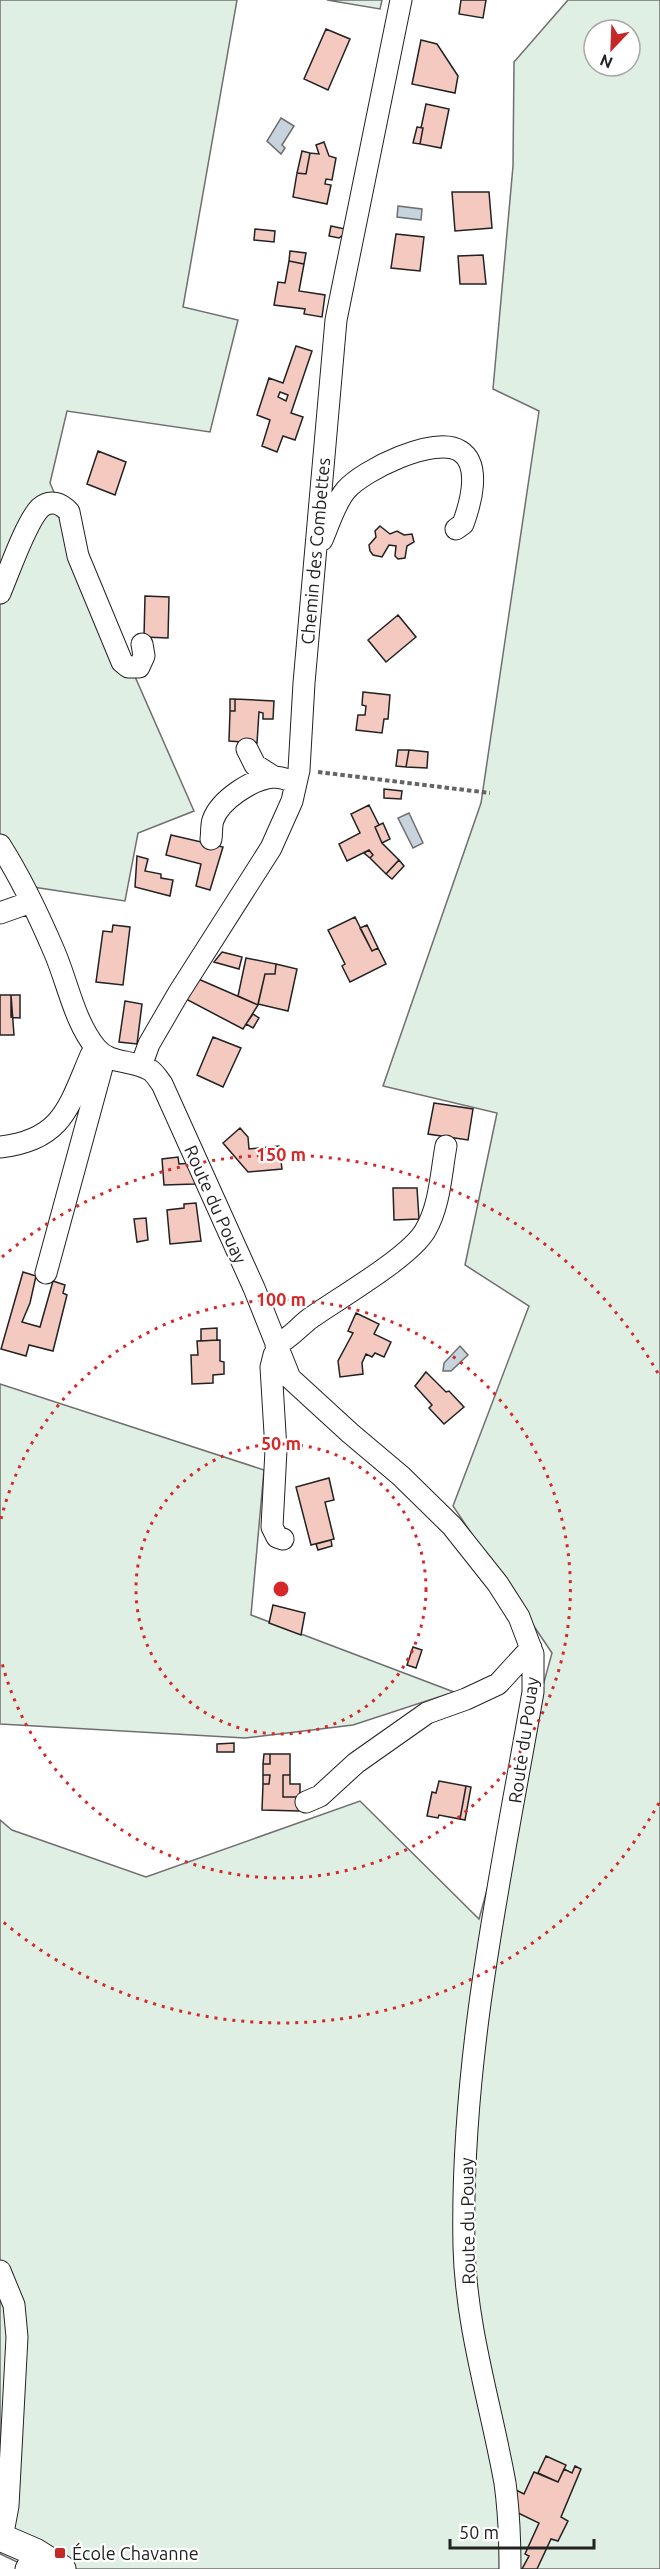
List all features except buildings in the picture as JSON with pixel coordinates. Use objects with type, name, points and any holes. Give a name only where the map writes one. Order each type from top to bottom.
[{"type":"main road","points":[[1,2538],[30,2561],[62,2569]]},
{"type":"street","name":"Chemin des Combettes","points":[[141,1066],[149,1044],[178,994],[271,848],[288,811],[298,776],[336,320],[401,0]]},
{"type":"street","points":[[316,545],[321,543],[340,498],[357,481],[399,456],[438,448],[455,448],[462,452],[468,462],[473,482],[463,525],[456,529]]},
{"type":"street","points":[[0,593],[40,508],[50,502],[57,503],[69,512],[78,556],[122,662],[128,667],[139,667],[144,656],[142,644]]},
{"type":"street","points":[[247,749],[255,765],[274,777]]},
{"type":"street","points":[[211,839],[212,824],[219,810],[245,788],[264,779],[298,776]]},
{"type":"street","points":[[0,845],[31,902],[54,952],[83,1027],[101,1053],[46,1273]]},
{"type":"street","points":[[0,913],[31,902]]},
{"type":"street","points":[[0,1147],[35,1140],[53,1127],[67,1111],[91,1055],[101,1053]]},
{"type":"street","name":"Route du Pouay","points":[[101,1053],[152,1071],[162,1084],[254,1288],[290,1378],[401,1476],[452,1526],[498,1584],[519,1617],[533,1654],[533,1692],[490,1940],[474,2058],[464,2158],[464,2250],[470,2304],[483,2390],[505,2483],[510,2531],[510,2569]]},
{"type":"street","points":[[283,1539],[277,1538],[272,1527],[276,1450],[271,1367],[274,1355],[277,1349],[305,1322],[398,1258],[420,1240],[433,1214],[446,1146]]},
{"type":"street","points":[[306,1802],[320,1796],[356,1763],[427,1713],[498,1684],[531,1648]]},
{"type":"street","points":[[0,2271],[14,2305],[17,2337],[8,2506],[1,2538]]},
{"type":"path","points":[[298,776],[490,793]]},
{"type":"green space","points":[[0,0],[237,0],[183,307],[238,320],[210,432],[67,411],[50,483],[194,811],[138,833],[125,901],[33,887],[0,834]]},
{"type":"green space","points":[[327,0],[382,0],[380,9]]},
{"type":"green space","points":[[568,0],[660,0],[660,2569],[32,2569],[0,2554],[0,1820],[12,1830],[146,1877],[360,1801],[479,1919],[552,1653],[453,1506],[529,1306],[465,1265],[497,1113],[383,1086],[481,803],[539,411],[493,389],[513,166],[514,62]]},
{"type":"green space","points":[[0,1384],[264,1470],[251,1615],[454,1692],[353,1725],[245,1738],[0,1724]]},
{"type":"shaded area","points":[[281,118],[294,126],[282,145],[285,148],[281,154],[267,141]]},
{"type":"shaded area","points":[[398,206],[422,209],[421,220],[397,217]]},
{"type":"shaded area","points":[[409,813],[423,843],[413,848],[398,818]]},
{"type":"shaded area","points":[[460,1346],[468,1355],[451,1371],[443,1371],[444,1363]]},
{"type":"place","name":"École Chavanne","points":[[60,2553]]}]
